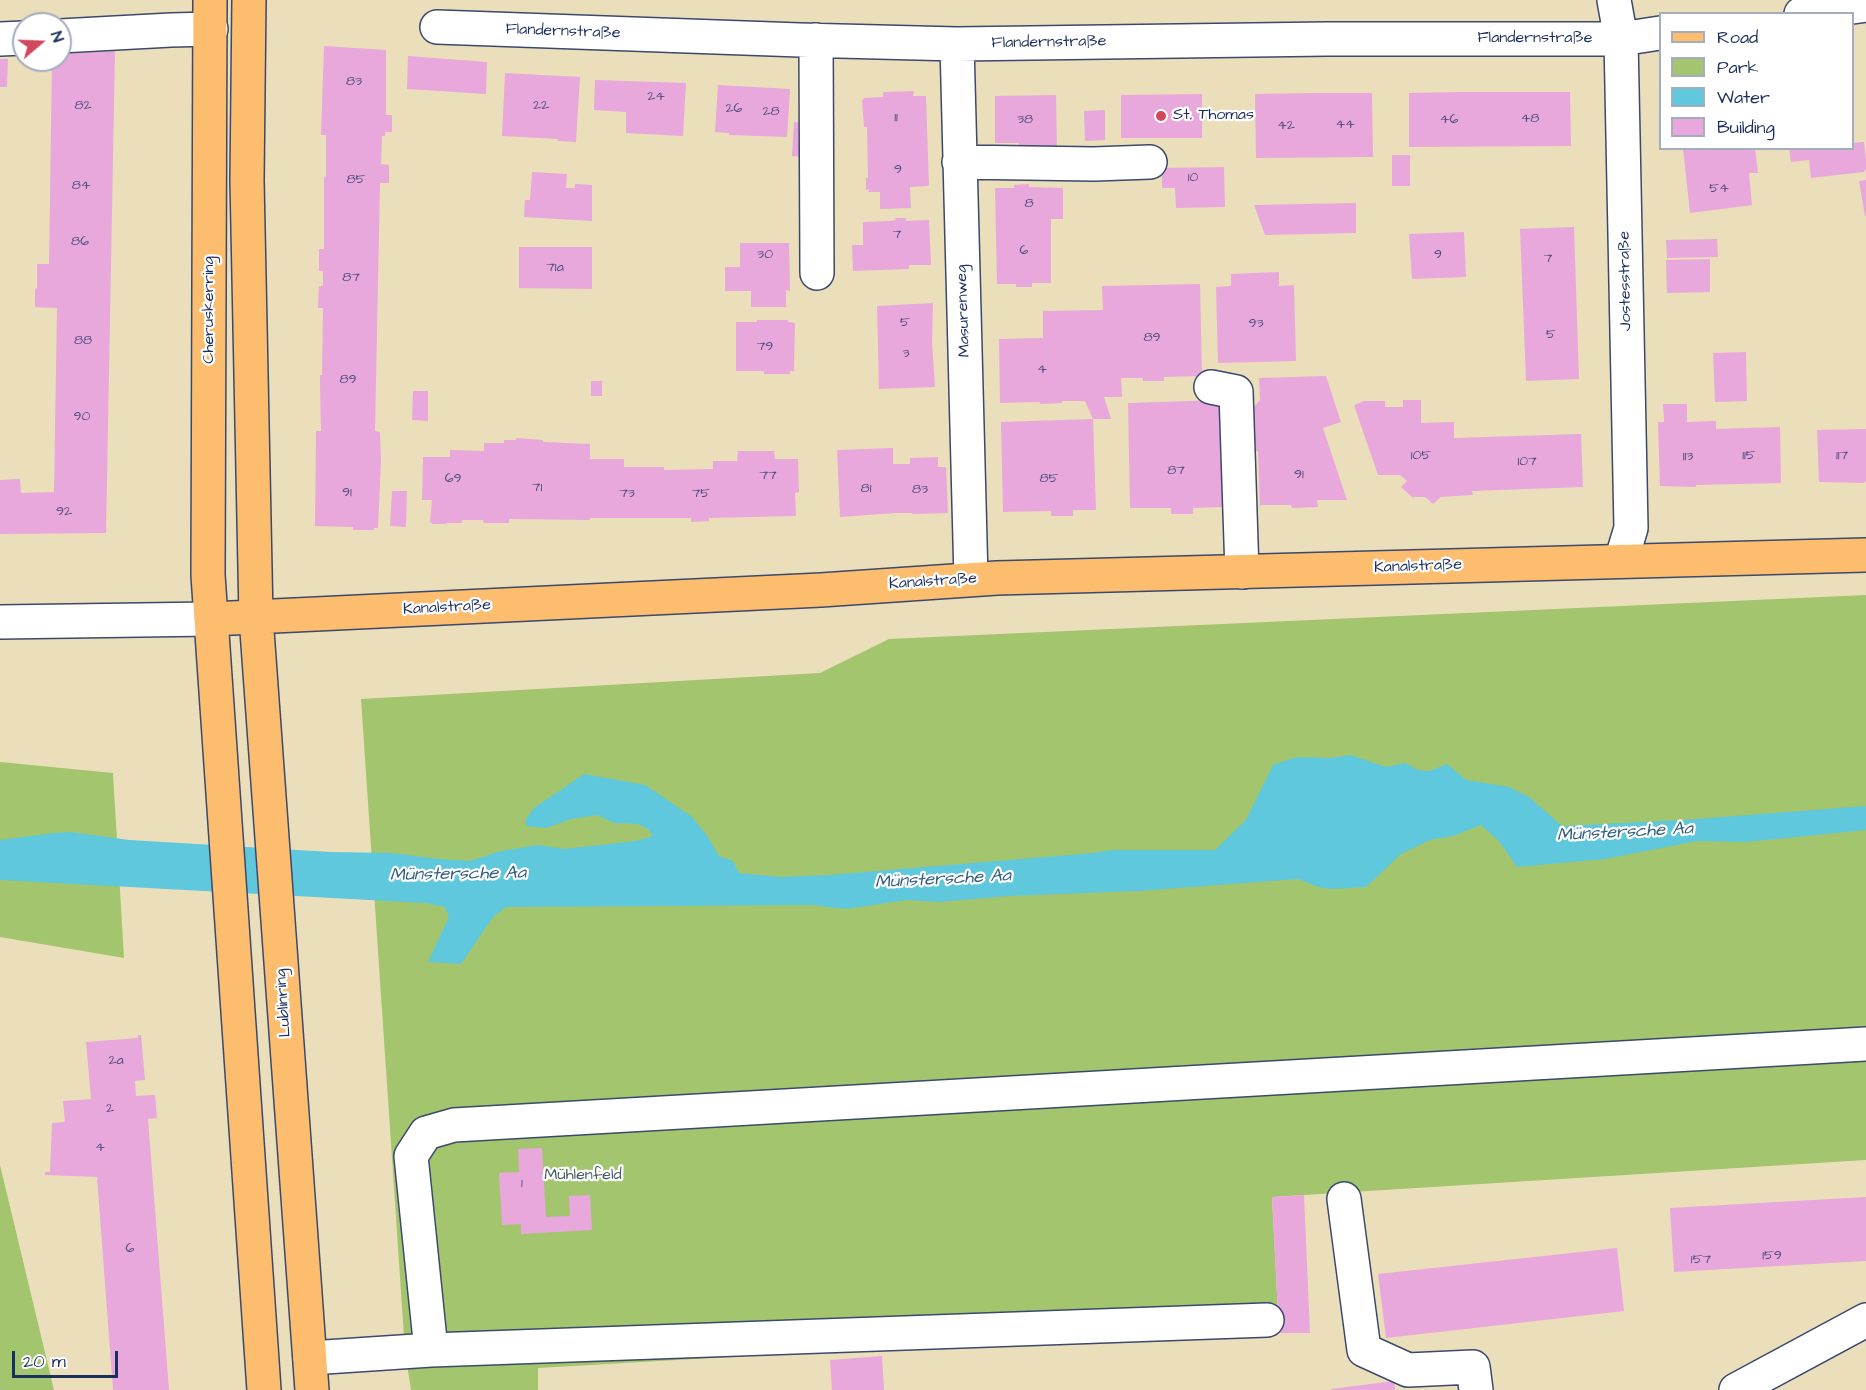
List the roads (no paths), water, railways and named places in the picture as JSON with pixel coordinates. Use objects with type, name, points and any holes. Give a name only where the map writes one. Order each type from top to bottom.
[{"type":"main road","points":[[249,0],[247,180],[256,617]]},
{"type":"main road","name":"Cheruskerring","points":[[211,15],[208,564],[211,619]]},
{"type":"main road","name":"Kanalstraße","points":[[211,619],[839,589],[972,579],[1866,555]]},
{"type":"main road","name":"Lublinring","points":[[256,617],[311,1374]]},
{"type":"main road","points":[[211,619],[264,1390]]},
{"type":"street","name":"Jostesstraße","points":[[1614,0],[1621,39],[1631,528],[1621,561]]},
{"type":"street","points":[[1814,12],[1866,4]]},
{"type":"street","points":[[72,34],[211,15]]},
{"type":"street","name":"Flandernstraße","points":[[437,27],[957,44],[1327,39],[1621,39],[1659,33]]},
{"type":"street","points":[[816,40],[817,273]]},
{"type":"street","name":"Masurenweg","points":[[957,44],[972,579]]},
{"type":"street","points":[[959,162],[1094,164],[1150,162]]},
{"type":"street","points":[[1211,387],[1236,392],[1242,572]]},
{"type":"street","name":"Kanalstraße","points":[[0,622],[211,619]]},
{"type":"street","points":[[431,1350],[411,1156],[426,1133],[454,1125],[1866,1044]]},
{"type":"street","points":[[1344,1199],[1364,1350],[1408,1370],[1473,1367],[1476,1390]]},
{"type":"street","points":[[311,1374],[431,1350],[1267,1320]]},
{"type":"street","points":[[1736,1390],[1866,1320]]},
{"type":"water","name":"Münstersche Aa","points":[[1350,755],[1386,767],[1405,763],[1418,770],[1429,771],[1447,764],[1466,780],[1509,787],[1529,797],[1562,826],[1683,820],[1866,806],[1866,830],[1746,842],[1697,841],[1605,859],[1517,867],[1499,841],[1481,825],[1453,836],[1430,840],[1401,854],[1366,887],[1332,889],[1318,887],[1298,879],[940,902],[907,900],[846,909],[812,905],[506,907],[493,917],[461,964],[428,962],[449,917],[445,907],[425,903],[0,880],[0,840],[54,833],[71,832],[129,840],[331,852],[392,853],[470,861],[501,851],[538,845],[564,849],[636,841],[653,836],[648,829],[638,824],[614,823],[597,815],[571,819],[546,828],[526,826],[526,819],[534,808],[584,774],[645,785],[691,816],[706,834],[719,856],[733,861],[739,873],[780,877],[829,875],[1112,850],[1215,850],[1246,820],[1273,765],[1300,757],[1330,758]]},
{"type":"place","name":"St. Thomas","points":[[1161,116]]},
{"type":"park label","name":"Mühlenfeld","points":[[583,1176]]}]
